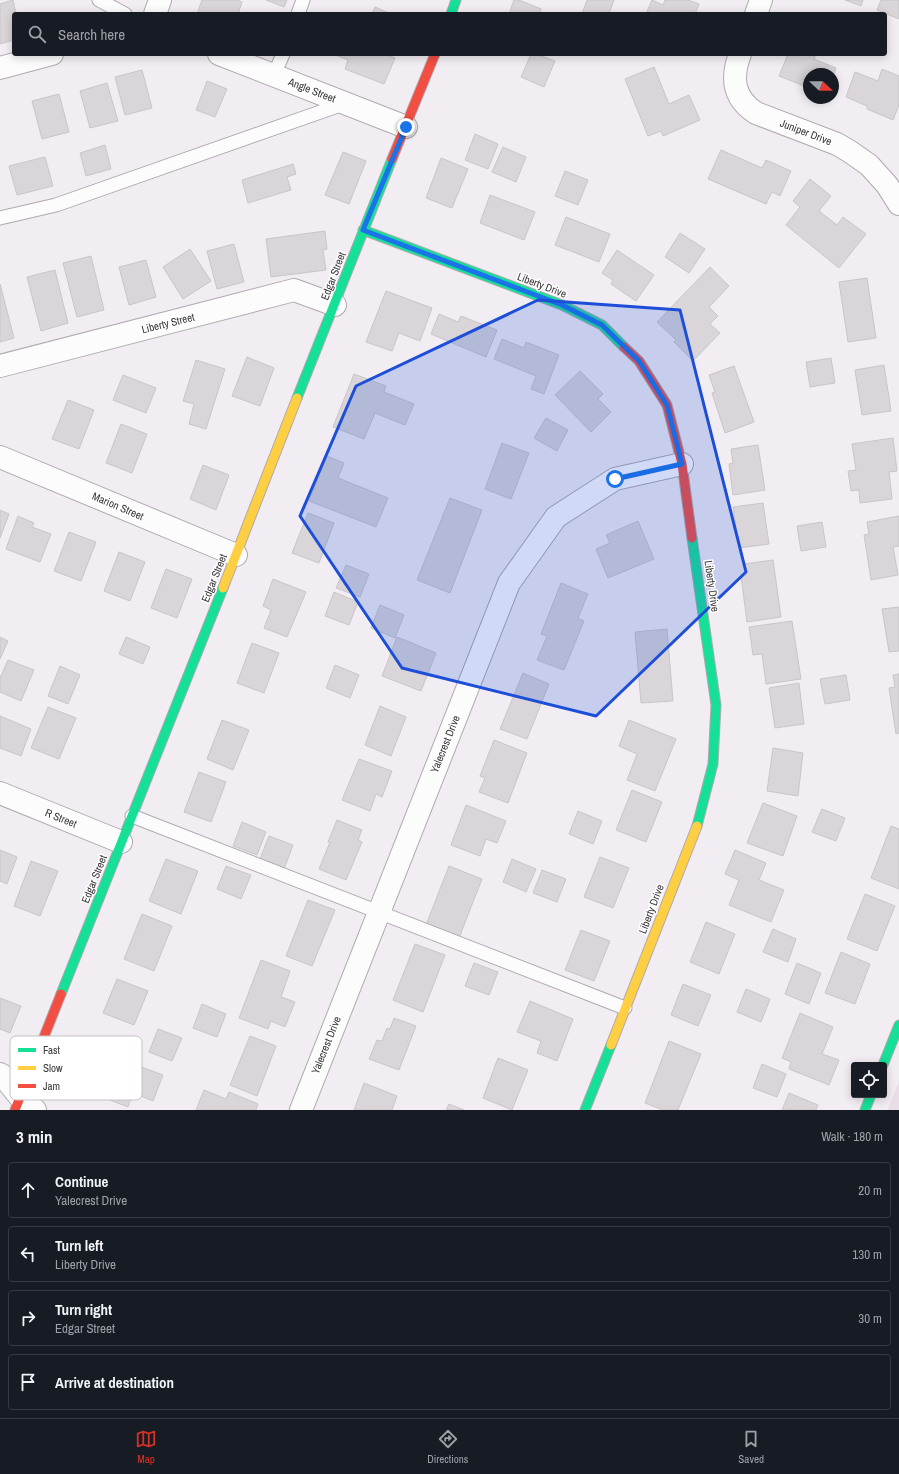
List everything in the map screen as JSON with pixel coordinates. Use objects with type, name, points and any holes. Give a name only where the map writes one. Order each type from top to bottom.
[{"type":"street","points":[[156,12],[160,0]]},
{"type":"street","points":[[452,12],[456,0]]},
{"type":"street","points":[[757,12],[762,0]]},
{"type":"street","points":[[0,68],[45,56]]},
{"type":"street","name":"Angle Street","points":[[224,56],[406,127]]},
{"type":"street","name":"Edgar Street","points":[[49,1036],[121,842],[335,305],[363,230],[434,56]]},
{"type":"street","name":"Juniper Drive","points":[[739,56],[734,81],[739,96],[747,107],[756,113],[837,144],[849,151],[873,170],[887,185],[899,204]]},
{"type":"street","name":"Liberty Drive","points":[[363,230],[562,305],[602,325],[639,361],[667,405],[682,464],[716,705],[713,764],[698,823],[585,1110]]},
{"type":"street","name":"Liberty Street","points":[[0,366],[294,290],[335,305]]},
{"type":"street","name":"Marion Street","points":[[0,457],[236,555]]},
{"type":"street","name":"Yalecrest Drive","points":[[301,1110],[509,583],[556,517],[615,479],[682,464]]},
{"type":"street","name":"R Street","points":[[0,793],[121,842]]},
{"type":"street","points":[[884,1062],[899,1025]]},
{"type":"street","points":[[0,1074],[4,1076],[10,1085]]},
{"type":"street","points":[[865,1110],[870,1098]]},
{"type":"lane","points":[[99,0],[121,12]]},
{"type":"lane","points":[[299,12],[303,0]]},
{"type":"lane","points":[[274,75],[282,56]]},
{"type":"lane","points":[[0,218],[56,205],[346,103]]},
{"type":"lane","points":[[132,816],[625,1008]]},
{"type":"highlighted area","points":[[538,300],[680,310],[746,572],[596,716],[402,668],[300,516],[356,386]]},
{"type":"shaded area","points":[[899,1081],[899,1110],[888,1110],[888,1109]]},
{"type":"building","points":[[13,0],[16,12],[12,12],[12,41],[0,44],[0,4]]},
{"type":"building","points":[[202,0],[237,0],[242,2],[239,12],[198,12]]},
{"type":"building","points":[[266,0],[287,0],[284,7]]},
{"type":"building","points":[[514,0],[519,0],[541,9],[540,12],[510,12]]},
{"type":"building","points":[[587,0],[614,0],[610,12],[583,12]]},
{"type":"building","points":[[652,0],[663,5],[665,0],[688,0],[699,4],[696,12],[647,12]]},
{"type":"building","points":[[845,0],[863,0],[861,6]]},
{"type":"building","points":[[881,0],[899,0],[899,19],[887,14],[887,12],[877,10]]},
{"type":"building","points":[[375,7],[386,12],[373,12]]},
{"type":"building","points":[[338,56],[390,56],[395,58],[384,84],[345,69],[348,60]]},
{"type":"building","points":[[530,56],[541,56],[555,61],[544,87],[521,77]]},
{"type":"building","points":[[787,56],[815,56],[814,59],[836,68],[803,68],[803,86],[779,76]]},
{"type":"building","points":[[654,67],[669,104],[689,95],[700,120],[663,136],[661,131],[648,136],[625,79]]},
{"type":"building","points":[[882,69],[899,76],[899,105],[893,120],[867,109],[867,106],[846,97],[855,72],[878,81]]},
{"type":"building","points":[[142,70],[152,108],[125,115],[115,77]]},
{"type":"building","points":[[207,81],[227,89],[215,117],[196,110]]},
{"type":"building","points":[[107,83],[118,121],[90,128],[80,91]]},
{"type":"building","points":[[59,94],[69,132],[42,139],[32,101]]},
{"type":"building","points":[[475,134],[498,144],[488,169],[465,160]]},
{"type":"building","points":[[105,145],[111,169],[86,176],[80,153]]},
{"type":"building","points":[[503,147],[526,157],[516,182],[492,172]]},
{"type":"building","points":[[721,150],[762,168],[766,160],[791,171],[780,196],[772,192],[766,204],[708,179]]},
{"type":"building","points":[[343,152],[366,161],[349,204],[325,195]]},
{"type":"building","points":[[45,157],[53,186],[17,195],[9,166]]},
{"type":"building","points":[[441,158],[468,169],[452,208],[426,198]]},
{"type":"building","points":[[293,164],[296,174],[287,177],[291,190],[248,203],[242,180]]},
{"type":"building","points":[[565,171],[588,180],[578,205],[555,196]]},
{"type":"building","points":[[810,179],[831,196],[819,211],[837,225],[843,217],[866,234],[839,268],[786,225],[800,207],[793,201]]},
{"type":"building","points":[[490,195],[535,212],[524,240],[480,223]]},
{"type":"building","points":[[566,217],[610,234],[599,262],[555,245]]},
{"type":"building","points":[[325,231],[327,249],[323,250],[326,270],[271,277],[266,239]]},
{"type":"building","points":[[680,233],[705,249],[689,273],[665,257]]},
{"type":"building","points":[[234,244],[244,282],[217,289],[207,251]]},
{"type":"building","points":[[190,249],[211,281],[183,299],[163,267]]},
{"type":"building","points":[[617,250],[654,275],[636,301],[611,284],[613,280],[602,273]]},
{"type":"building","points":[[91,256],[104,310],[77,317],[63,263]]},
{"type":"building","points":[[146,260],[156,297],[129,305],[119,267]]},
{"type":"building","points":[[710,267],[729,286],[709,307],[718,316],[710,324],[720,333],[693,361],[674,342],[676,340],[657,322]]},
{"type":"building","points":[[55,270],[68,323],[41,331],[27,277]]},
{"type":"building","points":[[867,278],[876,338],[848,342],[839,282]]},
{"type":"building","points":[[0,284],[14,338],[0,342]]},
{"type":"building","points":[[386,291],[432,308],[420,341],[399,333],[392,351],[366,342]]},
{"type":"building","points":[[439,314],[458,322],[461,316],[497,330],[486,357],[431,334]]},
{"type":"building","points":[[502,339],[524,348],[526,342],[559,355],[544,394],[531,389],[536,376],[494,359]]},
{"type":"building","points":[[247,357],[274,368],[260,406],[232,396]]},
{"type":"building","points":[[831,358],[835,383],[810,387],[806,362]]},
{"type":"building","points":[[196,360],[225,369],[206,429],[189,424],[194,404],[183,401]]},
{"type":"building","points":[[884,365],[891,411],[862,415],[855,370]]},
{"type":"building","points":[[734,366],[754,422],[725,433],[712,393],[715,392],[709,375]]},
{"type":"building","points":[[580,371],[603,394],[598,399],[611,412],[591,432],[555,395]]},
{"type":"building","points":[[354,374],[386,386],[384,392],[414,404],[405,425],[375,413],[364,439],[333,427]]},
{"type":"building","points":[[123,375],[156,388],[146,413],[113,400]]},
{"type":"building","points":[[68,400],[94,410],[79,449],[52,439]]},
{"type":"building","points":[[546,418],[568,430],[557,451],[534,438]]},
{"type":"building","points":[[121,424],[147,434],[132,473],[106,463]]},
{"type":"building","points":[[893,438],[897,471],[889,472],[892,499],[860,503],[859,490],[851,491],[848,471],[856,470],[852,444]]},
{"type":"building","points":[[502,443],[529,453],[511,499],[485,489]]},
{"type":"building","points":[[758,445],[765,490],[733,495],[729,464],[733,463],[731,449]]},
{"type":"building","points":[[327,456],[344,463],[338,478],[388,498],[376,527],[309,501]]},
{"type":"building","points":[[203,465],[229,475],[216,510],[190,499]]},
{"type":"building","points":[[450,498],[482,510],[450,593],[417,580]]},
{"type":"building","points":[[763,503],[769,544],[739,548],[733,507]]},
{"type":"building","points":[[0,510],[9,514],[0,538]]},
{"type":"building","points":[[308,513],[334,523],[319,563],[292,553]]},
{"type":"building","points":[[18,516],[34,523],[32,527],[51,534],[40,562],[6,549]]},
{"type":"building","points":[[899,516],[899,546],[893,547],[898,575],[871,580],[864,535],[869,534],[867,522]]},
{"type":"building","points":[[638,521],[654,559],[608,578],[596,549],[610,543],[606,535]]},
{"type":"building","points":[[822,522],[826,547],[801,551],[797,526]]},
{"type":"building","points":[[69,532],[96,542],[81,581],[54,571]]},
{"type":"building","points":[[119,552],[145,562],[130,601],[104,591]]},
{"type":"building","points":[[773,560],[781,617],[747,622],[741,576],[746,576],[744,564]]},
{"type":"building","points":[[346,565],[369,574],[360,597],[336,588]]},
{"type":"building","points":[[166,569],[192,579],[177,618],[151,608]]},
{"type":"building","points":[[273,579],[306,592],[287,637],[264,628],[271,610],[263,606]]},
{"type":"building","points":[[561,583],[588,594],[578,618],[584,621],[564,670],[537,660],[547,636],[541,634]]},
{"type":"building","points":[[334,592],[358,602],[349,625],[325,616]]},
{"type":"building","points":[[380,605],[404,615],[395,638],[371,628]]},
{"type":"building","points":[[899,607],[899,651],[889,652],[882,609]]},
{"type":"building","points":[[792,621],[801,679],[766,684],[762,654],[753,655],[749,627]]},
{"type":"building","points":[[667,629],[673,701],[641,703],[635,632]]},
{"type":"building","points":[[0,637],[8,641],[0,659]]},
{"type":"building","points":[[126,637],[150,647],[143,664],[119,654]]},
{"type":"building","points":[[397,637],[436,653],[421,691],[382,676]]},
{"type":"building","points":[[252,643],[279,653],[264,693],[237,683]]},
{"type":"building","points":[[8,660],[34,670],[21,701],[0,692],[0,676]]},
{"type":"building","points":[[335,665],[359,675],[350,698],[326,688]]},
{"type":"building","points":[[60,666],[80,675],[68,704],[48,696]]},
{"type":"building","points":[[523,673],[549,684],[527,739],[500,729]]},
{"type":"building","points":[[899,674],[899,733],[896,734],[889,688],[895,687],[893,675]]},
{"type":"building","points":[[846,675],[850,700],[825,704],[820,679]]},
{"type":"building","points":[[799,683],[804,724],[775,728],[769,688]]},
{"type":"building","points":[[380,706],[406,717],[391,756],[365,745]]},
{"type":"building","points":[[48,707],[76,718],[59,759],[31,748]]},
{"type":"building","points":[[0,716],[31,729],[21,756],[0,748]]},
{"type":"building","points":[[222,720],[249,730],[233,770],[207,759]]},
{"type":"building","points":[[629,720],[676,739],[655,791],[627,780],[637,754],[619,746]]},
{"type":"building","points":[[494,740],[527,753],[508,803],[479,792],[485,778],[480,776]]},
{"type":"building","points":[[773,748],[803,753],[798,796],[767,791]]},
{"type":"building","points":[[359,759],[392,771],[382,797],[376,794],[370,811],[342,800]]},
{"type":"building","points":[[199,772],[226,782],[211,822],[184,812]]},
{"type":"building","points":[[632,790],[662,802],[646,842],[616,830]]},
{"type":"building","points":[[763,803],[797,816],[783,856],[747,843]]},
{"type":"building","points":[[466,805],[506,821],[497,843],[486,839],[480,856],[451,845]]},
{"type":"building","points":[[822,809],[845,818],[836,841],[812,832]]},
{"type":"building","points":[[578,811],[602,821],[593,844],[569,834]]},
{"type":"building","points":[[337,820],[362,830],[358,840],[362,842],[346,880],[319,869]]},
{"type":"building","points":[[242,822],[266,832],[257,855],[233,846]]},
{"type":"building","points":[[891,826],[899,829],[899,889],[871,878]]},
{"type":"building","points":[[269,836],[293,845],[284,869],[260,859]]},
{"type":"building","points":[[0,850],[17,857],[7,884],[0,881]]},
{"type":"building","points":[[735,850],[766,863],[759,880],[784,890],[771,922],[729,905],[739,880],[725,874]]},
{"type":"building","points":[[600,857],[629,868],[613,908],[584,897]]},
{"type":"building","points":[[166,859],[198,871],[181,914],[149,901]]},
{"type":"building","points":[[512,859],[536,869],[526,892],[503,882]]},
{"type":"building","points":[[31,861],[58,871],[40,916],[14,906]]},
{"type":"building","points":[[226,866],[251,875],[241,899],[217,889]]},
{"type":"building","points":[[449,866],[482,879],[459,938],[426,925]]},
{"type":"building","points":[[542,870],[566,879],[557,902],[533,893]]},
{"type":"building","points":[[865,894],[895,906],[877,951],[847,939]]},
{"type":"building","points":[[308,900],[335,910],[312,966],[286,956]]},
{"type":"building","points":[[142,914],[172,926],[154,971],[124,959]]},
{"type":"building","points":[[706,922],[735,934],[719,974],[690,962]]},
{"type":"building","points":[[773,929],[796,939],[788,962],[763,952]]},
{"type":"building","points":[[581,930],[610,941],[594,981],[565,970]]},
{"type":"building","points":[[415,944],[445,955],[423,1012],[393,1000]]},
{"type":"building","points":[[841,952],[870,964],[855,1004],[825,993]]},
{"type":"building","points":[[261,960],[290,971],[281,997],[295,1002],[285,1027],[271,1021],[268,1029],[239,1018]]},
{"type":"building","points":[[474,963],[498,972],[489,995],[465,986]]},
{"type":"building","points":[[797,963],[821,973],[809,1004],[785,994]]},
{"type":"building","points":[[117,979],[148,991],[134,1025],[103,1013]]},
{"type":"building","points":[[683,984],[711,995],[698,1026],[671,1015]]},
{"type":"building","points":[[746,989],[770,999],[761,1022],[737,1012]]},
{"type":"building","points":[[0,998],[21,1006],[10,1033],[0,1029]]},
{"type":"building","points":[[530,1001],[573,1019],[557,1061],[537,1053],[541,1041],[517,1032]]},
{"type":"building","points":[[202,1004],[226,1014],[217,1037],[193,1028]]},
{"type":"building","points":[[800,1013],[833,1027],[822,1054],[839,1060],[829,1085],[789,1069],[791,1062],[782,1058]]},
{"type":"building","points":[[394,1018],[416,1026],[399,1070],[369,1059],[377,1040],[382,1041],[387,1028],[390,1029]]},
{"type":"building","points":[[158,1029],[182,1038],[172,1061],[149,1052]]},
{"type":"building","points":[[250,1036],[276,1046],[257,1096],[230,1085]]},
{"type":"building","points":[[669,1041],[701,1054],[678,1110],[663,1110],[645,1103]]},
{"type":"building","points":[[498,1058],[528,1070],[512,1110],[483,1098]]},
{"type":"building","points":[[762,1064],[786,1074],[777,1097],[753,1088]]},
{"type":"building","points":[[142,1067],[163,1075],[153,1101],[142,1097]]},
{"type":"building","points":[[364,1083],[397,1096],[392,1110],[354,1110]]},
{"type":"building","points":[[204,1090],[226,1099],[229,1092],[258,1104],[256,1110],[196,1110]]},
{"type":"building","points":[[789,1093],[818,1105],[816,1110],[782,1110]]},
{"type":"building","points":[[110,1100],[130,1100],[128,1107]]},
{"type":"building","points":[[449,1104],[464,1110],[446,1110]]},
{"type":"traffic: fast","points":[[452,12],[456,0]]},
{"type":"traffic: fast","points":[[297,398],[392,159]]},
{"type":"traffic: fast","points":[[363,230],[562,305],[602,325],[624,347]]},
{"type":"traffic: fast","points":[[692,538],[716,705],[713,764],[697,826]]},
{"type":"traffic: fast","points":[[61,994],[223,588]]},
{"type":"traffic: fast","points":[[884,1062],[899,1025]]},
{"type":"traffic: fast","points":[[585,1110],[611,1045]]},
{"type":"traffic: fast","points":[[865,1110],[870,1098]]},
{"type":"traffic: slow","points":[[223,588],[297,398]]},
{"type":"traffic: slow","points":[[611,1045],[697,826]]},
{"type":"traffic: jam","points":[[392,159],[434,56]]},
{"type":"traffic: jam","points":[[624,347],[639,361],[667,405],[682,464],[692,538]]},
{"type":"traffic: jam","points":[[44,1036],[61,994]]},
{"type":"traffic: jam","points":[[15,1110],[19,1100]]},
{"type":"route","points":[[406,127],[363,230],[562,305],[602,325],[639,361],[667,405],[682,464],[615,479]]}]
